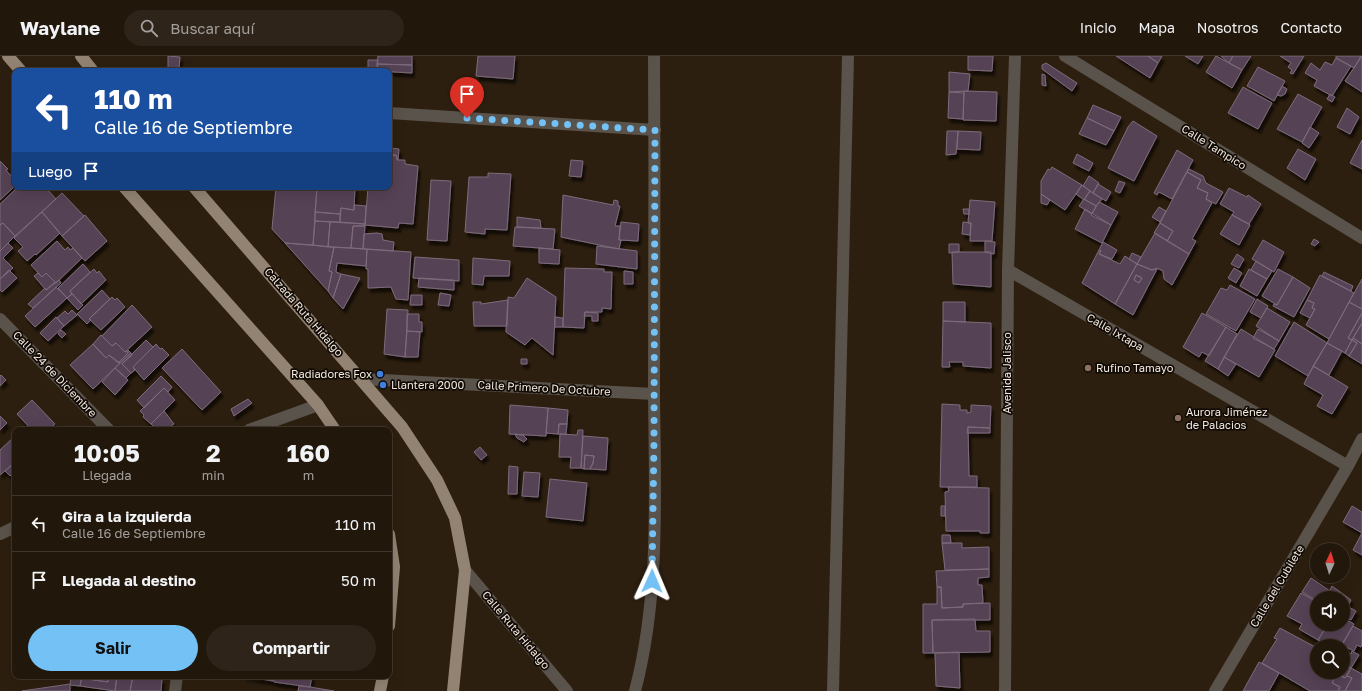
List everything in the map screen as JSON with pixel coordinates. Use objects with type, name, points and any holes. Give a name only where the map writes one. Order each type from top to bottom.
[{"type":"main road","points":[[8,56],[18,68]]},
{"type":"main road","points":[[81,56],[91,68]]},
{"type":"main road","points":[[127,190],[318,405],[333,427]]},
{"type":"main road","name":"Calzada Ruta Hidalgo","points":[[197,190],[362,378],[402,427],[437,480],[455,518],[465,570],[453,691]]},
{"type":"main road","points":[[392,554],[394,567],[392,591]]},
{"type":"main road","points":[[380,691],[382,679]]},
{"type":"street","points":[[635,691],[643,660],[652,581],[654,394],[654,56]]},
{"type":"street","points":[[834,691],[848,56]]},
{"type":"street","name":"Avenida Jalisco","points":[[1005,691],[1008,270],[1015,56]]},
{"type":"street","name":"Calle Tampico","points":[[1066,56],[1362,238]]},
{"type":"street","points":[[392,113],[655,130]]},
{"type":"street","name":"Calle Ixtapa","points":[[1008,270],[1348,466]]},
{"type":"street","name":"Calle 24 de Diciembre","points":[[0,319],[106,427]]},
{"type":"street","name":"Calle Primero De Octubre","points":[[362,378],[654,394]]},
{"type":"street","points":[[257,427],[318,405]]},
{"type":"street","name":"Calle del Cubilete","points":[[1215,691],[1348,466],[1362,438]]},
{"type":"street","points":[[0,534],[12,528]]},
{"type":"street","name":"Calle Ruta Hidalgo","points":[[465,570],[567,691]]},
{"type":"street","points":[[175,691],[177,679]]},
{"type":"building","points":[[168,56],[180,57],[179,68],[168,68]]},
{"type":"building","points":[[378,56],[412,56],[412,65],[377,64]]},
{"type":"building","points":[[478,56],[515,56],[513,79],[476,76]]},
{"type":"building","points":[[968,56],[993,56],[992,71],[968,70]]},
{"type":"building","points":[[1116,56],[1148,56],[1158,63],[1150,78]]},
{"type":"building","points":[[1148,56],[1162,56],[1158,63]]},
{"type":"building","points":[[1185,56],[1203,56],[1198,64]]},
{"type":"building","points":[[1216,56],[1242,70],[1232,88],[1206,72]]},
{"type":"building","points":[[1221,56],[1233,56],[1229,63]]},
{"type":"building","points":[[1233,56],[1251,56],[1242,70],[1229,63]]},
{"type":"building","points":[[1280,56],[1304,56],[1293,74],[1290,73],[1292,70],[1288,67],[1291,63]]},
{"type":"building","points":[[1336,56],[1361,56],[1354,68],[1336,58]]},
{"type":"building","points":[[1362,56],[1362,92],[1345,81]]},
{"type":"building","points":[[1336,58],[1351,66],[1332,96],[1314,86],[1317,80],[1305,73],[1311,63],[1320,70],[1325,62],[1332,65]]},
{"type":"building","points":[[368,60],[378,60],[377,68],[368,68]]},
{"type":"building","points":[[1046,63],[1077,83],[1072,91],[1042,69],[1042,65]]},
{"type":"building","points":[[377,64],[412,65],[412,73],[392,72],[392,68],[377,68]]},
{"type":"building","points":[[1258,67],[1285,81],[1274,101],[1247,86]]},
{"type":"building","points":[[949,72],[970,74],[968,91],[949,92]]},
{"type":"building","points":[[1042,74],[1045,75],[1046,86],[1042,85]]},
{"type":"building","points":[[462,83],[474,83],[473,93],[461,92]]},
{"type":"building","points":[[1282,86],[1287,89],[1285,94],[1281,96],[1277,95]]},
{"type":"building","points":[[1243,87],[1272,103],[1258,129],[1228,113]]},
{"type":"building","points":[[964,91],[997,92],[996,121],[963,120]]},
{"type":"building","points":[[949,92],[964,93],[963,119],[948,118]]},
{"type":"building","points":[[1298,94],[1322,107],[1302,142],[1277,129]]},
{"type":"building","points":[[1330,94],[1335,97],[1332,102],[1327,99]]},
{"type":"building","points":[[1093,105],[1121,117],[1114,131],[1087,118]]},
{"type":"building","points":[[1347,108],[1359,117],[1350,134],[1337,127]]},
{"type":"building","points":[[1087,118],[1114,131],[1106,145],[1079,134]]},
{"type":"building","points":[[1133,121],[1157,136],[1134,181],[1108,168],[1128,127]]},
{"type":"building","points":[[1310,127],[1319,133],[1309,148],[1302,143]]},
{"type":"building","points":[[947,131],[958,131],[956,154],[946,155]]},
{"type":"building","points":[[958,131],[981,132],[980,150],[957,149]]},
{"type":"building","points":[[1362,140],[1362,169],[1350,163]]},
{"type":"building","points":[[392,148],[399,149],[398,160],[396,155],[392,155]]},
{"type":"building","points":[[1298,149],[1316,159],[1305,180],[1287,168]]},
{"type":"building","points":[[1177,150],[1193,160],[1172,199],[1159,192],[1157,195],[1154,193]]},
{"type":"building","points":[[1077,154],[1093,163],[1089,171],[1073,163]]},
{"type":"building","points":[[392,155],[396,155],[397,160],[405,160],[405,164],[418,166],[413,224],[399,223],[398,228],[365,225],[368,190],[392,190]]},
{"type":"building","points":[[571,160],[583,161],[581,177],[569,176]]},
{"type":"building","points":[[0,161],[8,169],[6,170],[12,176],[12,189],[0,200]]},
{"type":"building","points":[[1052,167],[1082,185],[1065,210],[1041,194],[1041,181],[1048,169],[1050,170]]},
{"type":"building","points":[[1189,169],[1203,176],[1206,183],[1223,192],[1216,204],[1206,199],[1208,193],[1197,188],[1201,180],[1187,172]]},
{"type":"building","points":[[1187,172],[1201,180],[1197,188],[1208,193],[1206,199],[1212,203],[1192,239],[1196,241],[1189,254],[1167,241],[1173,231],[1160,223]]},
{"type":"building","points":[[488,173],[511,174],[507,230],[485,229],[485,234],[465,232],[469,177],[488,177]]},
{"type":"building","points":[[1089,176],[1099,183],[1093,193],[1083,186]]},
{"type":"building","points":[[431,180],[451,181],[447,241],[427,240]]},
{"type":"building","points":[[1119,181],[1125,183],[1120,193],[1115,191]]},
{"type":"building","points":[[1098,184],[1111,192],[1106,201],[1093,193]]},
{"type":"building","points":[[1082,185],[1090,191],[1084,200],[1076,194]]},
{"type":"building","points":[[1229,188],[1247,197],[1248,195],[1261,204],[1249,224],[1232,215],[1234,212],[1220,204]]},
{"type":"building","points":[[15,190],[48,190],[56,199],[15,236],[3,223],[0,225],[0,204]]},
{"type":"building","points":[[276,190],[317,190],[313,245],[285,243],[272,229]]},
{"type":"building","points":[[317,190],[355,190],[354,210],[341,208],[340,214],[315,212]]},
{"type":"building","points":[[1090,191],[1102,199],[1096,206],[1084,199]]},
{"type":"building","points":[[62,193],[84,216],[62,236],[42,212]]},
{"type":"building","points":[[1041,194],[1050,200],[1047,205],[1041,203]]},
{"type":"building","points":[[563,195],[613,205],[614,200],[618,201],[618,206],[620,206],[615,226],[620,226],[619,240],[621,240],[619,249],[561,237]]},
{"type":"building","points":[[1084,199],[1096,206],[1092,214],[1079,206]]},
{"type":"building","points":[[970,200],[995,202],[992,241],[970,241],[971,223],[968,223]]},
{"type":"building","points":[[1099,202],[1118,212],[1111,225],[1091,215]]},
{"type":"building","points":[[354,205],[366,206],[365,224],[340,222],[341,208],[354,210]]},
{"type":"building","points":[[1159,207],[1166,211],[1160,222],[1152,217]]},
{"type":"building","points":[[963,209],[969,209],[969,214],[964,214]]},
{"type":"building","points":[[1085,209],[1111,225],[1102,243],[1075,229]]},
{"type":"building","points":[[42,212],[60,233],[36,255],[35,254],[27,261],[18,251],[23,247],[14,238]]},
{"type":"building","points":[[315,212],[340,214],[340,222],[315,221]]},
{"type":"building","points":[[85,215],[107,241],[85,261],[62,236]]},
{"type":"building","points":[[1232,215],[1250,225],[1239,245],[1220,234]]},
{"type":"building","points":[[517,217],[540,220],[541,228],[517,227]]},
{"type":"building","points":[[315,221],[330,222],[328,247],[313,245]]},
{"type":"building","points":[[330,222],[365,224],[365,226],[353,226],[351,248],[328,247]]},
{"type":"building","points":[[621,222],[639,224],[638,241],[619,240]]},
{"type":"building","points":[[963,222],[971,223],[970,235],[962,234]]},
{"type":"building","points":[[3,223],[15,236],[0,251],[0,225]]},
{"type":"building","points":[[1160,223],[1173,231],[1167,241],[1154,233]]},
{"type":"building","points":[[353,226],[365,226],[363,249],[351,248]]},
{"type":"building","points":[[515,227],[555,229],[553,249],[513,246]]},
{"type":"building","points":[[1155,233],[1189,254],[1172,285],[1164,279],[1163,271],[1157,268],[1152,270],[1137,264]]},
{"type":"building","points":[[364,234],[382,234],[383,240],[394,242],[393,251],[363,249]]},
{"type":"building","points":[[1314,239],[1319,242],[1315,246],[1311,244]]},
{"type":"building","points":[[1263,240],[1284,252],[1274,272],[1252,259]]},
{"type":"building","points":[[57,241],[65,250],[68,247],[70,250],[73,248],[82,258],[56,283],[46,273],[42,277],[31,265]]},
{"type":"building","points":[[985,241],[995,242],[994,254],[985,252]]},
{"type":"building","points":[[1103,242],[1117,250],[1112,259],[1099,254],[1101,251],[1099,250]]},
{"type":"building","points":[[8,243],[13,248],[3,258],[13,268],[0,279],[0,251]]},
{"type":"building","points":[[285,243],[334,247],[329,271],[332,272],[328,291]]},
{"type":"building","points":[[949,244],[959,244],[959,252],[949,253]]},
{"type":"building","points":[[597,246],[637,251],[637,269],[596,264]]},
{"type":"building","points":[[334,247],[367,249],[366,266],[337,263],[336,272],[341,274],[333,298],[328,291],[332,272],[329,271]]},
{"type":"building","points":[[539,248],[560,250],[559,264],[539,263]]},
{"type":"building","points":[[367,249],[411,252],[408,300],[396,299],[391,287],[368,288],[368,269],[366,269]]},
{"type":"building","points":[[1099,250],[1101,251],[1099,254],[1120,264],[1125,256],[1137,264],[1115,304],[1082,283]]},
{"type":"building","points":[[952,252],[991,252],[991,287],[953,284]]},
{"type":"building","points":[[1132,253],[1141,257],[1137,264],[1129,259]]},
{"type":"building","points":[[1237,254],[1244,259],[1239,268],[1231,264]]},
{"type":"building","points":[[415,257],[459,260],[459,281],[413,278]]},
{"type":"building","points":[[473,258],[510,261],[509,276],[484,276],[483,285],[472,284]]},
{"type":"building","points":[[1256,261],[1272,271],[1267,279],[1251,270]]},
{"type":"building","points":[[83,264],[90,272],[70,291],[72,294],[67,298],[58,288]]},
{"type":"building","points":[[1137,264],[1152,270],[1157,269],[1133,315],[1115,304]],"holes":[[[1136,275],[1142,278],[1139,283],[1134,280]]]},
{"type":"building","points":[[565,268],[604,269],[604,272],[612,272],[611,309],[602,308],[602,312],[585,312],[584,328],[563,327]]},
{"type":"building","points":[[1234,268],[1242,273],[1236,283],[1228,278]]},
{"type":"building","points":[[94,269],[97,273],[99,271],[106,280],[81,304],[70,291]]},
{"type":"building","points":[[1249,269],[1267,279],[1257,296],[1240,286]]},
{"type":"building","points":[[1278,269],[1293,277],[1277,305],[1262,296]]},
{"type":"building","points":[[9,270],[17,278],[2,292],[0,290],[0,279]]},
{"type":"building","points":[[624,271],[633,272],[633,284],[624,284]]},
{"type":"building","points":[[1324,272],[1353,286],[1351,291],[1322,276]]},
{"type":"building","points":[[38,273],[42,277],[46,273],[55,282],[46,290],[34,276]]},
{"type":"building","points":[[341,274],[360,278],[343,309],[333,298]]},
{"type":"building","points":[[1136,275],[1142,278],[1139,283],[1134,280]]},
{"type":"building","points":[[1320,275],[1354,293],[1329,339],[1306,325],[1315,309],[1312,308],[1314,303],[1307,300]]},
{"type":"building","points":[[1293,277],[1310,288],[1294,317],[1273,306],[1274,304],[1277,305]]},
{"type":"building","points":[[419,278],[454,280],[454,290],[418,287]]},
{"type":"building","points":[[527,278],[556,297],[553,355],[532,338],[525,345],[506,332],[508,297],[514,298]]},
{"type":"building","points":[[1362,279],[1362,309],[1349,302]]},
{"type":"building","points":[[59,280],[61,283],[33,308],[28,304],[45,288],[46,290]]},
{"type":"building","points":[[1230,285],[1255,299],[1236,331],[1206,314],[1221,288],[1227,290]]},
{"type":"building","points":[[56,287],[67,298],[35,327],[25,316]]},
{"type":"building","points":[[102,290],[110,299],[89,319],[91,320],[87,324],[77,314]]},
{"type":"building","points":[[440,293],[451,295],[449,306],[438,305]]},
{"type":"building","points":[[72,294],[83,305],[78,310],[67,298]]},
{"type":"building","points":[[411,295],[422,295],[422,305],[410,305]]},
{"type":"building","points":[[112,297],[115,300],[117,298],[125,307],[101,330],[89,319]]},
{"type":"building","points":[[1257,299],[1268,306],[1261,318],[1250,312]]},
{"type":"building","points":[[508,300],[507,326],[474,326],[473,302],[481,302],[481,304]]},
{"type":"building","points":[[1307,300],[1314,303],[1312,308],[1315,309],[1310,318],[1300,313]]},
{"type":"building","points":[[943,302],[965,302],[965,322],[943,321]]},
{"type":"building","points":[[1349,302],[1362,309],[1362,313],[1348,338],[1352,340],[1345,353],[1327,343]]},
{"type":"building","points":[[132,305],[152,327],[125,352],[116,343],[112,346],[102,336]]},
{"type":"building","points":[[1267,308],[1290,322],[1279,341],[1256,326]]},
{"type":"building","points":[[387,309],[408,310],[405,357],[384,354]]},
{"type":"building","points":[[72,310],[77,315],[64,326],[57,318],[65,311],[68,314]]},
{"type":"building","points":[[585,312],[598,313],[598,321],[592,321],[592,316],[584,316]]},
{"type":"building","points":[[1202,313],[1226,327],[1209,356],[1202,352],[1199,357],[1183,347]]},
{"type":"building","points":[[1362,313],[1362,323],[1352,340],[1348,338]]},
{"type":"building","points":[[407,314],[419,314],[419,322],[422,322],[422,332],[407,331]]},
{"type":"building","points":[[56,317],[64,326],[48,341],[40,333]]},
{"type":"building","points":[[555,317],[563,318],[563,327],[555,327]]},
{"type":"building","points":[[943,321],[991,323],[991,368],[963,366],[963,362],[949,362],[950,367],[942,367]]},
{"type":"building","points":[[1294,322],[1327,343],[1308,376],[1275,356]]},
{"type":"building","points":[[1362,323],[1362,344],[1353,338]]},
{"type":"building","points":[[1226,327],[1237,334],[1218,369],[1205,361]]},
{"type":"building","points":[[1241,329],[1275,350],[1259,377],[1224,357]]},
{"type":"building","points":[[1258,329],[1279,341],[1274,349],[1253,338]]},
{"type":"building","points":[[61,330],[66,334],[62,338],[58,334]]},
{"type":"building","points":[[407,331],[420,332],[418,357],[405,357]]},
{"type":"building","points":[[101,335],[112,346],[116,343],[125,352],[127,351],[128,353],[118,363],[109,355],[106,358],[93,344]]},
{"type":"building","points":[[1353,338],[1362,344],[1362,364],[1349,356],[1357,343],[1352,340]]},
{"type":"building","points":[[146,340],[153,347],[133,367],[135,370],[131,373],[122,364]]},
{"type":"building","points":[[1352,340],[1357,343],[1349,356],[1345,353]]},
{"type":"building","points":[[1327,343],[1342,351],[1329,375],[1313,366]]},
{"type":"building","points":[[93,344],[106,358],[109,355],[120,363],[93,389],[70,365]]},
{"type":"building","points":[[156,344],[160,349],[162,348],[169,355],[144,380],[133,367]]},
{"type":"building","points":[[182,349],[221,392],[202,410],[162,368]]},
{"type":"building","points":[[128,350],[131,353],[120,363],[119,362],[128,353]]},
{"type":"building","points":[[131,353],[132,355],[122,364],[131,373],[126,378],[115,368]]},
{"type":"building","points":[[1224,357],[1236,364],[1228,376],[1218,369]]},
{"type":"building","points":[[521,359],[527,359],[527,364],[521,364]]},
{"type":"building","points":[[1313,366],[1348,387],[1332,414],[1317,406],[1323,395],[1304,384]]},
{"type":"building","points":[[115,368],[128,380],[115,395],[102,382]]},
{"type":"building","points":[[1,375],[6,380],[0,386],[0,376]]},
{"type":"building","points":[[161,376],[172,387],[168,392],[164,388],[144,408],[137,400]]},
{"type":"building","points":[[164,388],[175,400],[151,424],[143,417],[144,415],[140,411]]},
{"type":"building","points":[[248,399],[252,403],[234,416],[231,409]]},
{"type":"building","points":[[32,400],[55,424],[52,427],[29,427],[17,414]]},
{"type":"building","points":[[942,404],[960,405],[960,410],[967,410],[967,413],[971,412],[971,405],[991,406],[990,428],[968,427],[969,476],[977,476],[977,487],[940,487]]},
{"type":"building","points":[[510,405],[548,408],[546,436],[509,434]]},
{"type":"building","points":[[548,408],[568,410],[567,424],[559,424],[558,434],[546,433]]},
{"type":"building","points":[[164,411],[174,424],[170,427],[154,427],[151,424]]},
{"type":"building","points":[[0,416],[7,423],[0,430]]},
{"type":"building","points":[[559,424],[567,424],[566,434],[558,434]]},
{"type":"building","points":[[968,427],[990,428],[990,433],[967,433]]},
{"type":"building","points":[[578,430],[583,430],[581,468],[570,468],[571,457],[559,457],[560,434],[577,435]]},
{"type":"building","points":[[515,434],[523,435],[527,439],[524,442],[517,438]]},
{"type":"building","points":[[583,436],[608,438],[606,470],[590,469],[594,456],[585,455],[584,469],[581,468]]},
{"type":"building","points":[[12,439],[12,465],[0,475],[0,450]]},
{"type":"building","points":[[480,447],[487,455],[481,460],[474,452]]},
{"type":"building","points":[[585,455],[594,456],[590,469],[584,469]]},
{"type":"building","points":[[12,465],[12,474],[10,476],[5,471]]},
{"type":"building","points":[[509,466],[518,467],[517,494],[508,494]]},
{"type":"building","points":[[524,472],[540,473],[538,497],[522,496]]},
{"type":"building","points":[[550,479],[587,483],[583,521],[546,517]]},
{"type":"building","points":[[948,487],[989,488],[989,533],[980,533],[980,531],[946,531],[945,492],[949,491]]},
{"type":"building","points":[[941,506],[945,506],[945,516],[941,516]]},
{"type":"building","points":[[1352,506],[1362,512],[1362,533],[1343,522]]},
{"type":"building","points":[[1362,533],[1362,555],[1353,550]]},
{"type":"building","points":[[942,535],[950,535],[951,543],[942,543]]},
{"type":"building","points":[[942,543],[962,543],[962,548],[989,547],[989,569],[945,570]]},
{"type":"building","points":[[989,569],[989,577],[978,578],[978,585],[982,585],[983,603],[963,604],[963,607],[942,608],[941,587],[937,587],[936,571]]},
{"type":"building","points":[[1310,580],[1310,583],[1318,583],[1330,591],[1310,591],[1310,597],[1302,592]]},
{"type":"building","points":[[1332,586],[1339,591],[1330,591]]},
{"type":"building","points":[[937,587],[941,587],[942,608],[963,607],[963,604],[990,603],[990,620],[932,620],[933,653],[923,653],[923,604],[937,604]]},
{"type":"building","points":[[1301,593],[1310,598],[1310,631],[1324,631],[1319,639],[1316,639],[1299,629],[1302,624],[1287,616]]},
{"type":"building","points":[[1350,608],[1356,611],[1350,620]]},
{"type":"building","points":[[975,619],[976,631],[990,631],[990,652],[933,653],[932,620]]},
{"type":"building","points":[[1350,622],[1354,624],[1350,631]]},
{"type":"building","points":[[1353,626],[1362,631],[1361,647],[1357,645],[1354,651],[1350,649],[1350,639],[1345,639]]},
{"type":"building","points":[[1280,628],[1310,644],[1310,679],[1334,679],[1332,683],[1340,687],[1338,691],[1310,691],[1262,663],[1277,639],[1274,638]]},
{"type":"building","points":[[1324,631],[1350,631],[1345,639],[1319,639]]},
{"type":"building","points":[[1352,651],[1359,655],[1351,668],[1350,653]]},
{"type":"building","points":[[959,652],[960,688],[936,686],[935,653]]},
{"type":"building","points":[[1259,662],[1279,673],[1269,691],[1243,691]]},
{"type":"building","points":[[1351,668],[1362,674],[1362,691],[1345,691],[1352,678],[1350,677]]},
{"type":"building","points":[[1352,678],[1345,691],[1338,691],[1340,687],[1332,683],[1334,679]]},
{"type":"building","points":[[71,679],[81,679],[80,686],[70,685]]},
{"type":"building","points":[[81,679],[108,682],[108,679],[117,679],[115,691],[80,686]]},
{"type":"building","points":[[87,679],[108,679],[108,682]]},
{"type":"building","points":[[117,679],[132,679],[130,691],[115,691]]},
{"type":"building","points":[[132,679],[162,679],[161,691],[130,691]]},
{"type":"building","points":[[261,679],[273,679],[273,681]]},
{"type":"building","points":[[274,679],[311,679],[310,687],[274,682]]},
{"type":"building","points":[[70,684],[70,691],[22,691]]},
{"type":"building","points":[[299,686],[310,687],[334,691],[298,691]]},
{"type":"place","name":"Rufino Tamayo","points":[[1088,368]]},
{"type":"place","name":"Radiadores Fox","points":[[380,374]]},
{"type":"place","name":"Llantera 2000","points":[[383,385]]},
{"type":"place","name":"Aurora Jiménez de Palacios","points":[[1178,418]]},
{"type":"route","points":[[467,118],[655,130],[652,581]]}]
